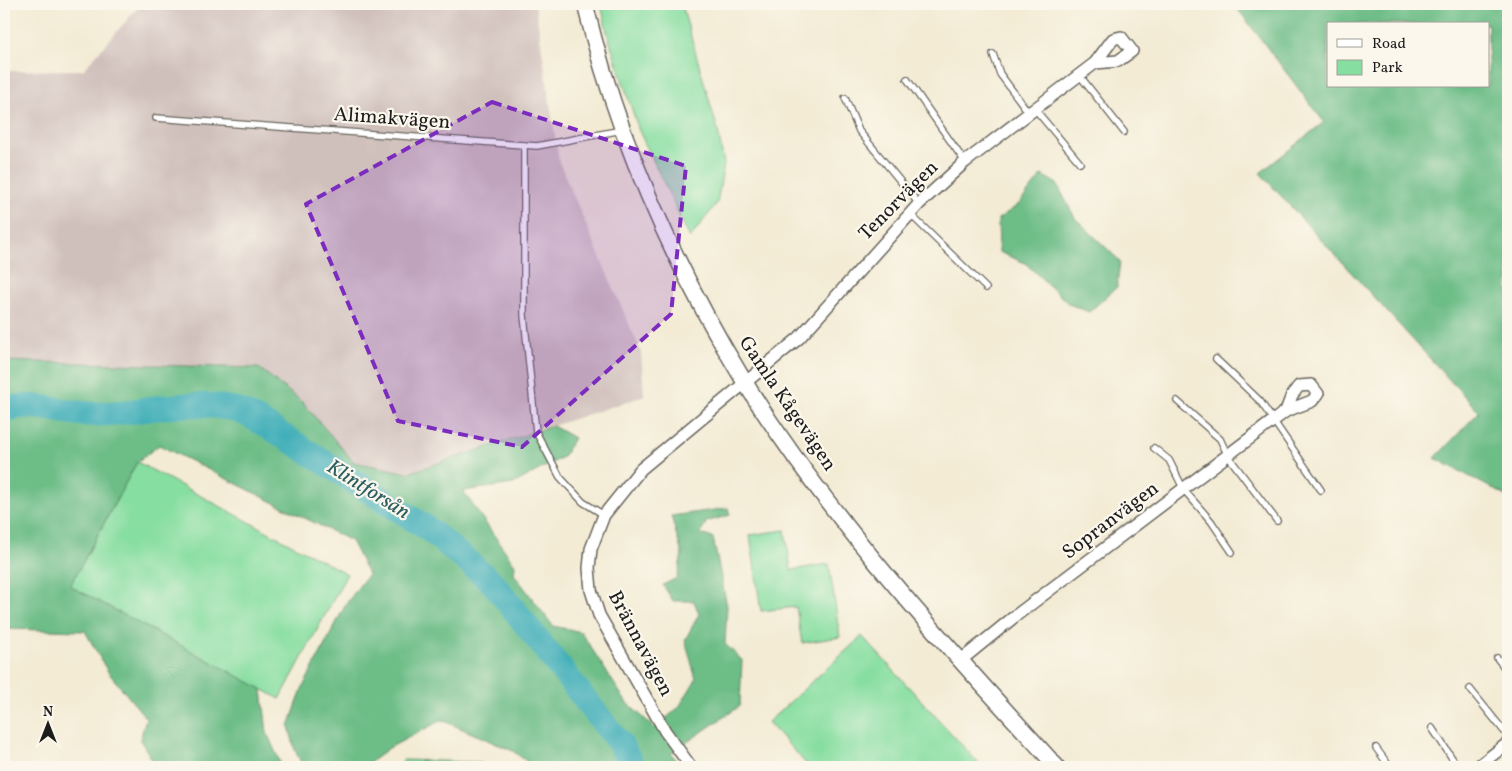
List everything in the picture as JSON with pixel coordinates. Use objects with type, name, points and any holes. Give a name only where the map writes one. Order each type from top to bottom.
[{"type":"street","name":"Gamla Kågevägen","points":[[585,4],[594,40],[639,171],[682,271],[746,383],[803,466],[860,541],[960,661],[1056,767]]},
{"type":"street","name":"Tenorvägen","points":[[746,383],[799,338],[918,204],[965,162],[1095,63]]},
{"type":"street","name":"Brännavägen","points":[[691,767],[665,731],[600,615],[591,590],[589,568],[591,549],[604,515],[641,469],[746,383]]},
{"type":"street","name":"Sopranvägen","points":[[960,661],[1014,617],[1286,411]]},
{"type":"street","points":[[1477,767],[1508,743]]},
{"type":"lane","points":[[992,54],[1000,74],[1080,164]]},
{"type":"lane","points":[[1080,76],[1124,132]]},
{"type":"lane","points":[[907,79],[965,162]]},
{"type":"lane","points":[[845,98],[859,131],[918,204]]},
{"type":"lane","name":"Alimakvägen","points":[[156,118],[537,146],[624,130]]},
{"type":"lane","points":[[524,145],[524,315],[536,432],[560,477],[583,502],[604,515]]},
{"type":"lane","points":[[909,213],[986,288]]},
{"type":"lane","points":[[1216,359],[1260,401],[1321,490]]},
{"type":"lane","points":[[1177,401],[1220,439],[1228,456],[1277,521]]},
{"type":"lane","points":[[1154,448],[1169,460],[1184,490],[1211,521],[1232,552]]},
{"type":"lane","points":[[1497,658],[1508,672]]},
{"type":"lane","points":[[1470,689],[1508,736]]},
{"type":"lane","points":[[1432,728],[1458,767]]},
{"type":"lane","points":[[1376,748],[1390,767]]},
{"type":"highlighted area","points":[[492,102],[686,166],[671,314],[522,447],[398,421],[306,204]]},
{"type":"shaded area","points":[[141,4],[535,4],[559,162],[641,352],[644,396],[408,473],[354,462],[302,402],[259,368],[4,361],[4,71],[83,70]]},
{"type":"green space","points":[[601,4],[685,4],[683,9],[718,131],[724,164],[717,203],[690,238],[639,131],[608,36]]},
{"type":"green space","points":[[1234,4],[1508,4],[1508,497],[1435,458],[1479,412],[1260,173],[1324,122]]},
{"type":"green space","points":[[1042,175],[1057,184],[1075,218],[1120,261],[1117,287],[1089,312],[1069,304],[1025,263],[999,252],[998,219],[1018,205]]},
{"type":"green space","points":[[4,361],[259,368],[302,402],[354,462],[408,473],[553,426],[574,438],[563,457],[513,484],[463,491],[515,565],[514,574],[553,626],[581,632],[626,702],[655,728],[679,707],[696,679],[685,640],[699,614],[694,601],[673,601],[663,585],[677,578],[682,554],[671,516],[728,508],[730,515],[706,522],[701,534],[713,538],[727,606],[725,644],[742,660],[740,706],[671,753],[680,767],[534,767],[513,751],[442,720],[389,748],[364,767],[303,767],[295,750],[289,726],[302,689],[346,604],[368,574],[351,541],[159,445],[137,462],[70,586],[262,689],[267,733],[282,767],[160,767],[153,761],[140,740],[146,718],[108,672],[85,631],[4,629]]},
{"type":"green space","points":[[137,462],[347,574],[280,699],[70,586]]},
{"type":"green space","points":[[785,530],[791,570],[829,564],[840,637],[802,643],[796,607],[761,611],[750,535]]},
{"type":"green space","points":[[862,636],[982,767],[809,767],[768,722]]},
{"type":"green space","points":[[403,760],[478,762],[490,767],[401,767]]},
{"type":"waterway","name":"Klintforsån","points":[[4,411],[23,406],[34,406],[77,413],[105,414],[198,405],[217,406],[239,411],[263,423],[427,528],[492,582],[621,745],[633,767]]}]
